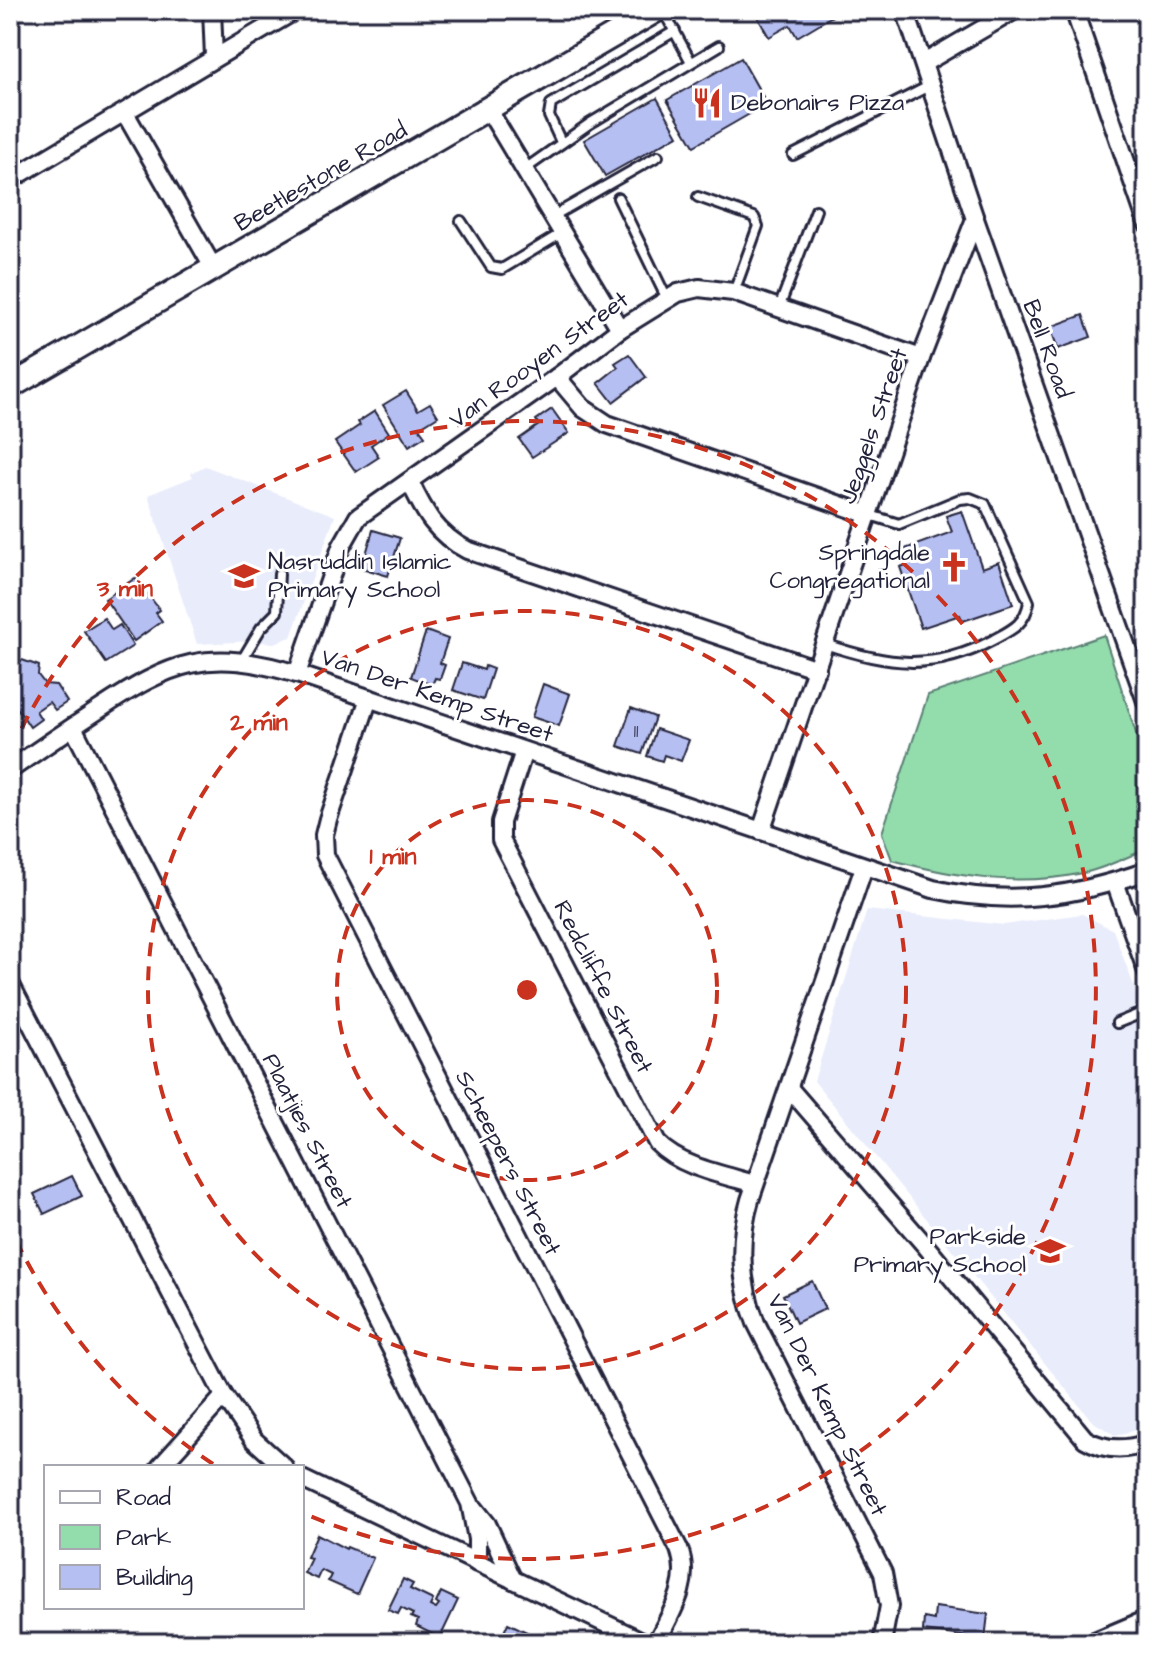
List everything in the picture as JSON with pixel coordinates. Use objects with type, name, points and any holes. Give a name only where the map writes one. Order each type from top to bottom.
[{"type":"street","points":[[212,10],[214,57]]},
{"type":"street","points":[[10,180],[296,10]]},
{"type":"street","name":"Beetlestone Road","points":[[10,387],[657,10]]},
{"type":"street","name":"Bell Road","points":[[905,10],[975,219],[1147,701]]},
{"type":"street","points":[[924,63],[1015,10]]},
{"type":"street","points":[[1074,10],[1147,223]]},
{"type":"street","points":[[488,109],[620,329]]},
{"type":"street","points":[[125,113],[214,269]]},
{"type":"street","name":"Jeggels Street","points":[[761,831],[921,358],[975,219]]},
{"type":"street","name":"Van Rooyen Street","points":[[297,674],[350,528],[367,509],[410,482],[620,329],[678,293],[699,288],[733,292],[921,358]]},
{"type":"street","points":[[557,377],[583,408],[607,424],[869,515]]},
{"type":"street","points":[[410,482],[434,527],[467,550],[817,669]]},
{"type":"street","name":"Van Der Kemp Street","points":[[10,770],[136,685],[167,670],[201,661],[242,660],[297,674],[933,889],[1005,899],[1062,895],[1147,871]]},
{"type":"street","name":"Scheepers Street","points":[[369,698],[328,819],[324,835],[325,855],[679,1549],[684,1582],[656,1643]]},
{"type":"street","name":"Plaatjies Street","points":[[73,727],[471,1505],[477,1539],[477,1563]]},
{"type":"street","name":"Redcliffe Street","points":[[524,751],[501,822],[501,840],[657,1143],[684,1160],[755,1184]]},
{"type":"street","name":"Van Der Kemp Street","points":[[864,867],[755,1184],[746,1214],[741,1252],[747,1298],[763,1337],[883,1573],[889,1606],[882,1643]]},
{"type":"street","points":[[1115,882],[1147,972]]},
{"type":"street","points":[[10,983],[224,1396],[254,1440],[282,1465]]},
{"type":"street","points":[[789,1088],[924,1244],[1085,1439],[1099,1446],[1122,1449],[1147,1443]]},
{"type":"street","points":[[162,1465],[224,1396]]},
{"type":"street","points":[[304,1480],[646,1643]]},
{"type":"street","points":[[471,1505],[487,1524],[513,1580]]},
{"type":"street","points":[[1090,1643],[1147,1619]]},
{"type":"lane","points":[[663,10],[691,62]]},
{"type":"lane","points":[[561,142],[549,116],[551,104],[675,31]]},
{"type":"lane","points":[[524,169],[561,142],[719,46]]},
{"type":"lane","points":[[793,155],[931,85]]},
{"type":"lane","points":[[552,216],[658,156]]},
{"type":"lane","points":[[698,197],[758,221],[733,292]]},
{"type":"lane","points":[[618,198],[667,299]]},
{"type":"lane","points":[[779,308],[816,210]]},
{"type":"lane","points":[[461,221],[495,270],[502,269],[562,233]]},
{"type":"lane","points":[[825,644],[864,658],[884,661],[940,661],[984,645],[1015,628],[1027,613],[1029,602],[985,504],[970,498],[960,499],[899,524],[869,515]]},
{"type":"lane","points":[[242,660],[261,628],[277,612],[279,574]]},
{"type":"lane","points":[[1117,1023],[1147,1011]]},
{"type":"shaded area","name":"Nasruddin Islamic Primary School","points":[[205,466],[335,516],[291,637],[274,643],[197,644],[148,495],[193,477],[191,473]]},
{"type":"shaded area","name":"Parkside Primary School","points":[[867,910],[1004,925],[1082,914],[1113,930],[1147,1021],[1147,1425],[1116,1436],[1092,1421],[814,1081]]},
{"type":"green space","points":[[1104,635],[1147,767],[1147,849],[1091,871],[1035,879],[963,875],[892,860],[882,833],[928,695]]},
{"type":"building","points":[[772,10],[831,10],[834,15],[797,37],[790,25],[769,37],[758,18]]},
{"type":"building","points":[[741,58],[767,104],[694,146],[667,100]]},
{"type":"building","points":[[657,98],[678,135],[605,176],[584,140]]},
{"type":"building","points":[[1083,315],[1091,337],[1058,349],[1050,327]]},
{"type":"building","points":[[629,354],[646,377],[613,402],[598,383],[618,367],[615,363]]},
{"type":"building","points":[[406,391],[418,410],[430,403],[438,416],[419,428],[425,436],[409,446],[383,405]]},
{"type":"building","points":[[552,409],[569,433],[532,457],[519,439],[539,425],[536,420]]},
{"type":"building","points":[[375,411],[389,433],[371,445],[379,457],[356,472],[335,442]]},
{"type":"building","points":[[962,511],[982,568],[999,562],[1013,604],[963,621],[960,615],[921,628],[900,567],[907,565],[902,550],[952,532],[946,516]]},
{"type":"building","points":[[373,530],[400,538],[388,576],[362,568]]},
{"type":"building","points":[[135,578],[160,610],[156,613],[162,621],[134,641],[105,599]]},
{"type":"building","points":[[104,618],[112,630],[120,625],[133,646],[106,663],[84,631]]},
{"type":"building","points":[[426,631],[448,639],[440,663],[445,665],[440,679],[435,678],[432,685],[411,677]]},
{"type":"building","points":[[22,660],[39,666],[38,675],[45,684],[56,685],[67,702],[55,710],[49,702],[36,711],[41,719],[30,727],[10,697],[11,667]]},
{"type":"building","points":[[462,663],[484,670],[485,666],[493,669],[483,700],[453,690]]},
{"type":"building","points":[[543,684],[570,694],[559,726],[532,717]]},
{"type":"building","points":[[631,708],[655,717],[642,754],[618,746]]},
{"type":"building","points":[[656,729],[689,740],[681,761],[664,755],[662,761],[647,756]]},
{"type":"building","points":[[72,1176],[82,1196],[44,1214],[34,1194]]},
{"type":"building","points":[[812,1281],[825,1309],[796,1323],[783,1295]]},
{"type":"building","points":[[317,1534],[373,1558],[357,1594],[328,1581],[331,1575],[321,1570],[317,1579],[304,1573]]},
{"type":"building","points":[[403,1579],[413,1584],[410,1589],[433,1600],[430,1606],[436,1609],[441,1592],[458,1600],[440,1638],[416,1626],[418,1620],[411,1617],[413,1614],[401,1608],[398,1614],[388,1610]]},
{"type":"building","points":[[935,1607],[988,1614],[985,1639],[923,1631],[924,1618],[934,1620]]},
{"type":"building","points":[[508,1623],[537,1637],[539,1633],[560,1643],[499,1643]]},
{"type":"place","name":"Debonairs Pizza","points":[[707,103]]},
{"type":"place","name":"Springdale Congregational","points":[[954,567]]},
{"type":"place","name":"Nasruddin Islamic Primary School","points":[[244,576]]},
{"type":"place","name":"Parkside Primary School","points":[[1050,1251]]}]
